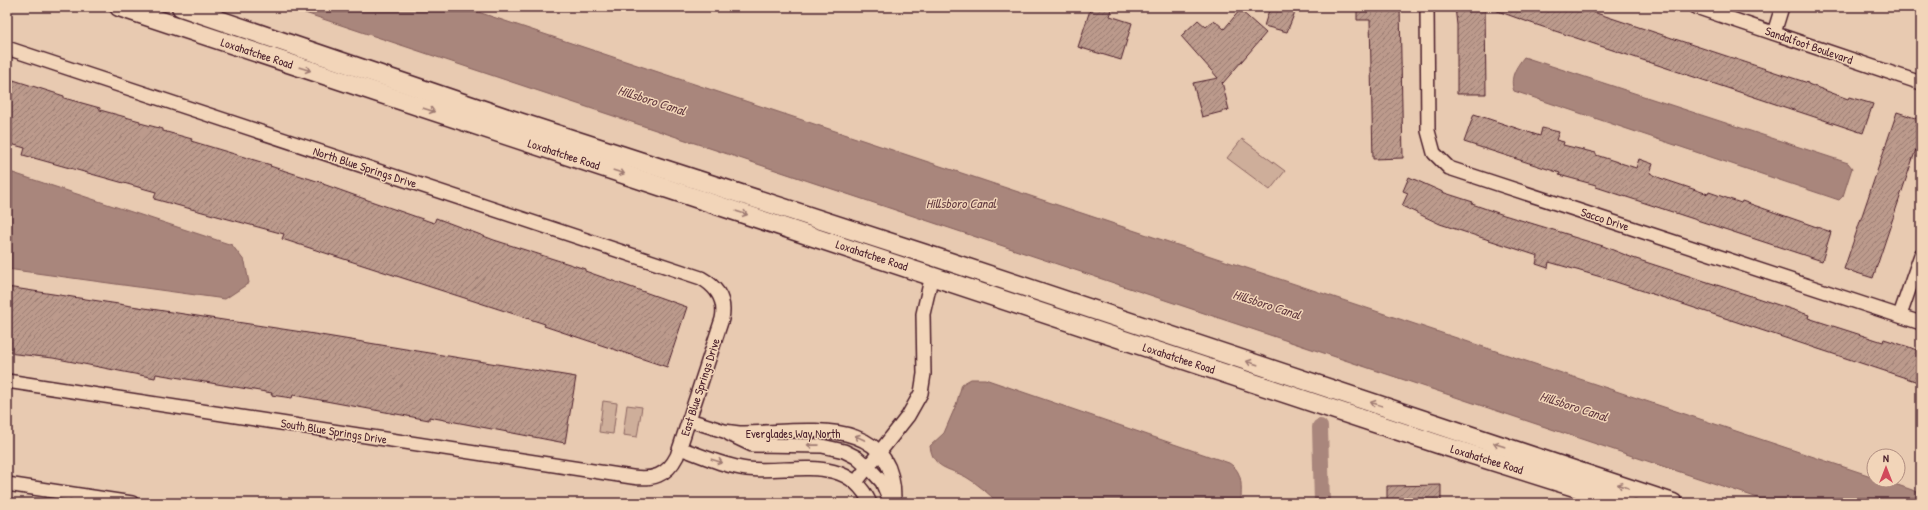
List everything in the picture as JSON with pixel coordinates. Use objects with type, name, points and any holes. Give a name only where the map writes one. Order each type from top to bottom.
[{"type":"main road","name":"Loxahatchee Road","points":[[119,7],[932,275],[1438,444],[1625,503]]},
{"type":"main road","name":"Loxahatchee Road","points":[[181,7],[519,122],[931,256],[1673,503]]},
{"type":"street","name":"Sacco Drive","points":[[1427,7],[1428,131],[1434,152],[1449,168],[1921,323]]},
{"type":"street","name":"Sandalfoot Boulevard","points":[[1696,7],[1921,83]]},
{"type":"street","points":[[1774,33],[1782,7]]},
{"type":"street","name":"North Blue Springs Drive","points":[[7,48],[692,275],[707,282],[718,292]]},
{"type":"street","points":[[1900,315],[1921,255]]},
{"type":"street","points":[[856,482],[913,410],[921,393],[924,374],[923,314],[932,275]]},
{"type":"street","name":"East Blue Springs Drive","points":[[660,475],[674,462],[680,448],[722,319],[723,306],[718,292]]},
{"type":"street","name":"South Blue Springs Drive","points":[[7,381],[632,477],[646,478],[660,475]]},
{"type":"street","name":"Everglades Way North","points":[[689,420],[724,431],[747,443],[771,446],[829,446],[850,454],[868,467],[882,482],[891,503]]},
{"type":"street","name":"Everglades Way North","points":[[724,431],[840,432],[862,439],[880,452],[893,477],[894,503]]},
{"type":"street","points":[[770,432],[771,469]]},
{"type":"street","points":[[680,448],[736,467],[750,469],[824,469],[840,473],[856,482],[870,503]]},
{"type":"street","points":[[7,484],[132,503]]},
{"type":"shaded area","points":[[1242,139],[1285,171],[1270,190],[1227,158]]},
{"type":"shaded area","points":[[603,401],[617,403],[613,434],[599,432]]},
{"type":"shaded area","points":[[627,405],[642,407],[637,437],[623,435]]},
{"type":"water","name":"Hillsboro Canal","points":[[287,7],[463,7],[1866,474],[1866,488],[1906,488],[1921,493],[1921,503],[1773,503]]},
{"type":"water","points":[[1524,57],[1848,163],[1852,168],[1843,196],[1839,200],[1514,91],[1512,82],[1514,73]]},
{"type":"water","points":[[7,171],[232,245],[245,262],[249,283],[225,299],[7,269]]},
{"type":"water","points":[[971,379],[985,379],[1229,463],[1237,471],[1241,480],[1241,503],[998,503],[983,489],[966,477],[938,464],[934,459],[930,446],[944,433],[956,405],[962,384]]},
{"type":"building","points":[[1091,7],[1113,7],[1110,16],[1132,23],[1121,60],[1078,47]]},
{"type":"building","points":[[1270,7],[1297,7],[1287,32],[1264,26]]},
{"type":"building","points":[[1357,7],[1400,7],[1403,158],[1373,159],[1370,20],[1357,20]]},
{"type":"building","points":[[1455,7],[1485,7],[1486,94],[1457,94],[1457,25]]},
{"type":"building","points":[[1492,7],[1578,7],[1808,83],[1848,99],[1849,97],[1873,104],[1863,133],[1531,23],[1492,9]]},
{"type":"building","points":[[1240,10],[1266,33],[1223,83],[1222,82],[1229,110],[1202,117],[1193,83],[1218,78],[1181,36],[1198,20],[1206,27],[1214,20],[1224,29]]},
{"type":"building","points":[[7,78],[64,96],[64,98],[100,108],[100,110],[140,121],[140,123],[163,129],[163,131],[192,139],[191,141],[271,165],[270,166],[323,183],[434,223],[436,218],[494,240],[585,269],[585,271],[687,307],[667,367],[544,326],[545,324],[282,239],[284,234],[154,199],[156,192],[23,155],[25,148],[7,143]]},
{"type":"building","points":[[1897,112],[1921,120],[1921,134],[1873,278],[1844,269]]},
{"type":"building","points":[[1474,114],[1540,136],[1542,128],[1559,132],[1556,140],[1564,142],[1563,145],[1596,153],[1596,155],[1636,168],[1639,159],[1653,164],[1650,173],[1660,178],[1708,194],[1709,192],[1741,203],[1742,201],[1831,232],[1822,261],[1596,187],[1596,185],[1559,175],[1560,173],[1464,142]]},
{"type":"building","points":[[1409,177],[1445,193],[1473,202],[1472,204],[1504,215],[1570,235],[1633,258],[1809,315],[1808,318],[1883,342],[1884,339],[1909,347],[1921,352],[1921,383],[1601,277],[1549,262],[1548,268],[1536,264],[1538,256],[1440,224],[1402,206],[1408,193],[1403,191]]},
{"type":"building","points":[[7,287],[302,332],[576,377],[565,443],[429,417],[429,420],[293,395],[292,398],[271,395],[272,393],[156,374],[155,378],[53,358],[7,353]]},
{"type":"building","points":[[1441,485],[1441,503],[1387,503],[1387,486]]},
{"type":"waterway","points":[[1320,427],[1322,503]]}]
